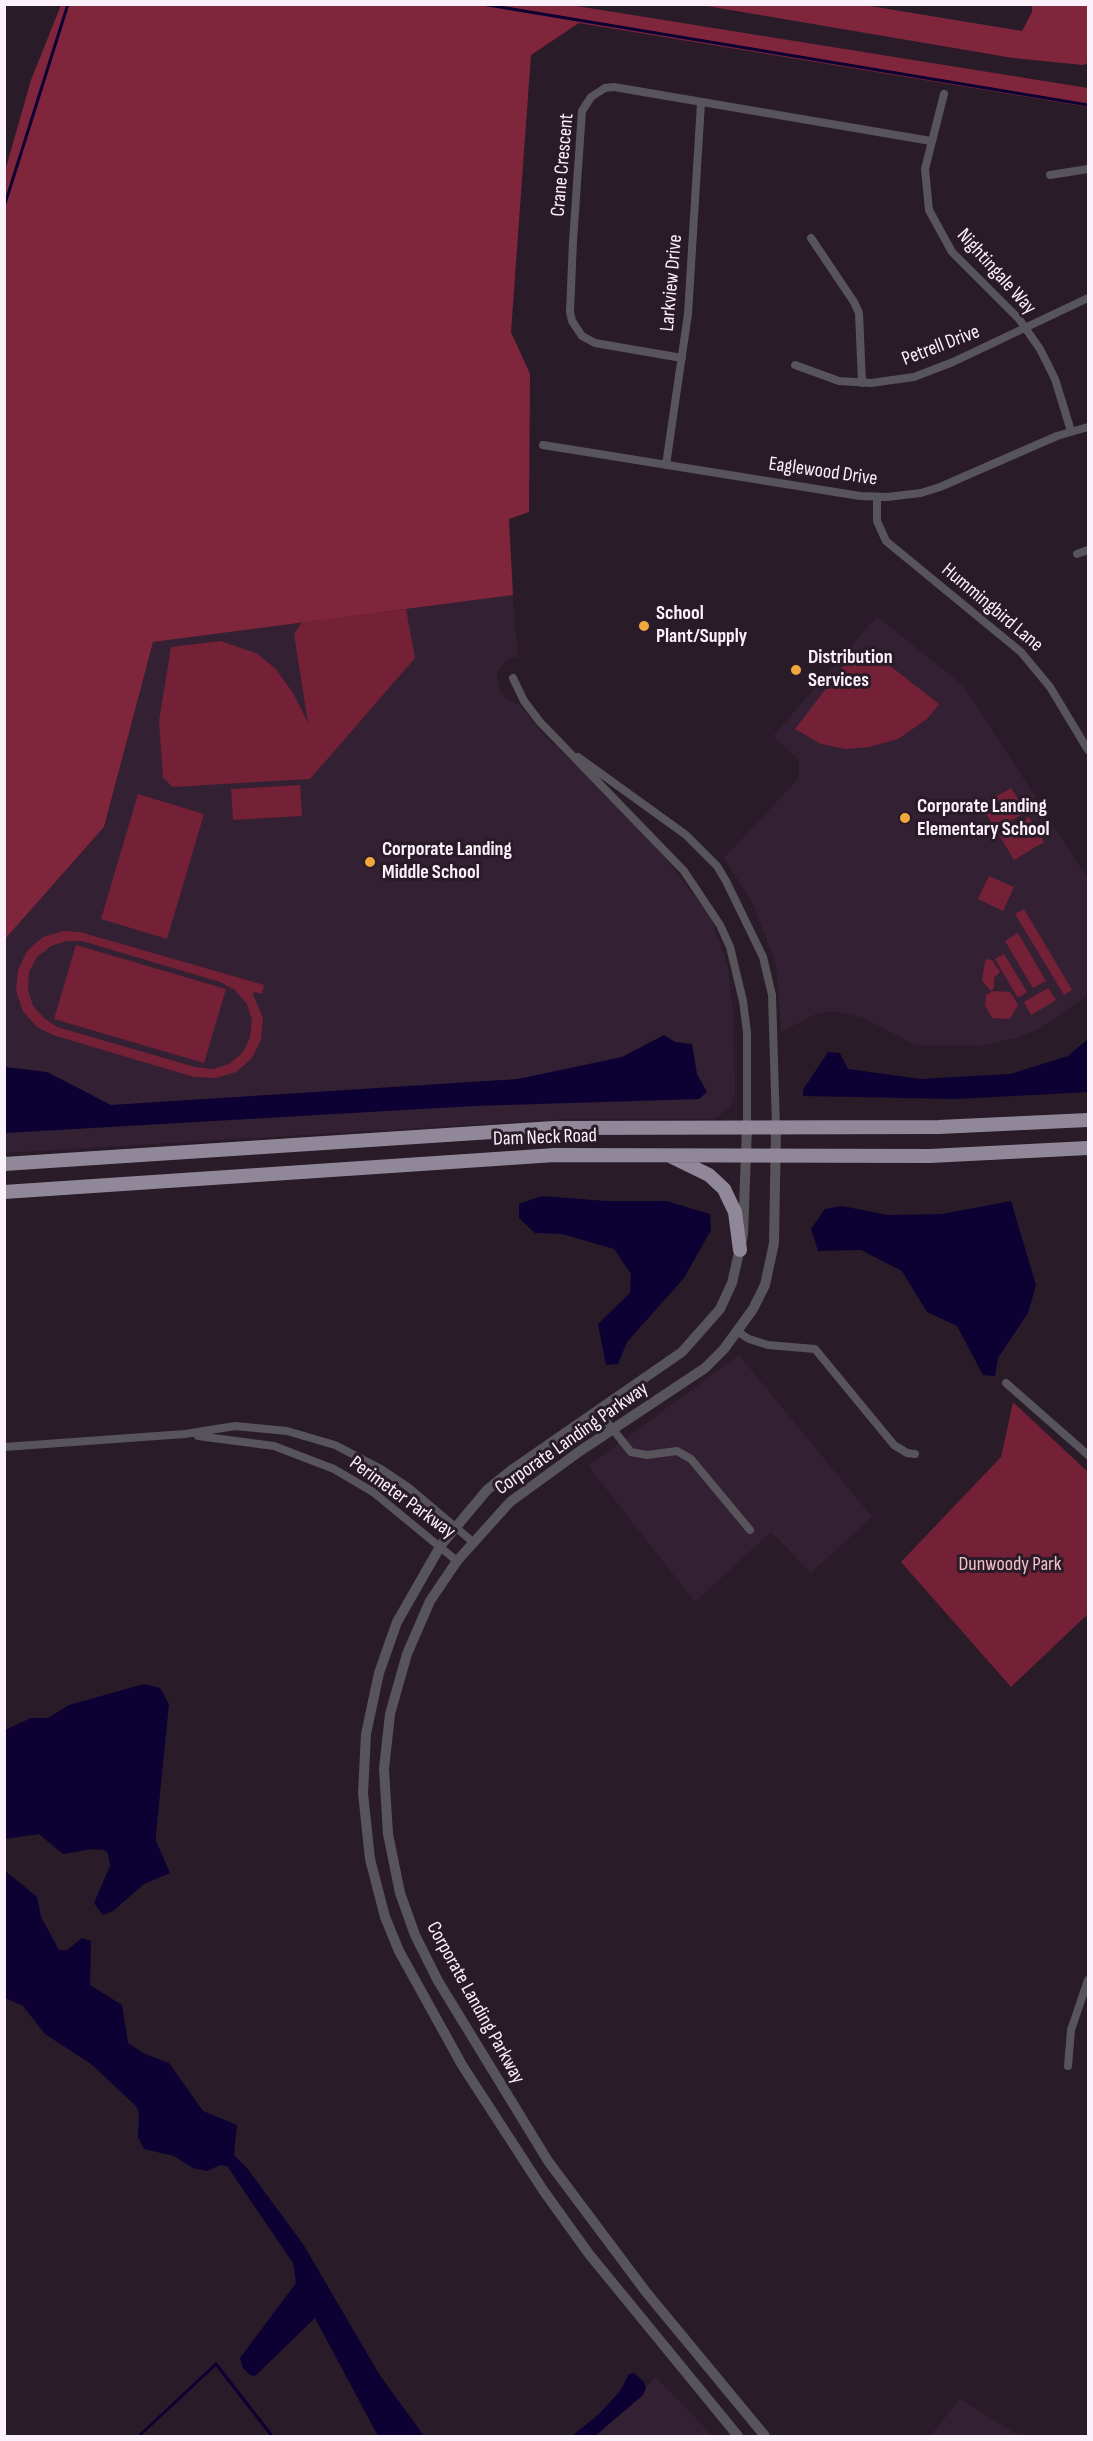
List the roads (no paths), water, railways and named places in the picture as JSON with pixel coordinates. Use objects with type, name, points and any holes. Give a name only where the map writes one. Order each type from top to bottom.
[{"type":"main road","name":"Dam Neck Road","points":[[4,1164],[553,1128],[939,1127],[1089,1120]]},
{"type":"main road","name":"Dam Neck Road","points":[[4,1192],[555,1155],[930,1156],[1089,1148]]},
{"type":"main road","points":[[668,1155],[710,1175],[724,1189],[735,1212],[740,1250]]},
{"type":"street","name":"Crane Crescent","points":[[682,358],[595,343],[582,336],[572,321],[570,312],[573,241],[582,111],[586,103],[598,91],[614,87],[931,141]]},
{"type":"street","name":"Nightingale Way","points":[[944,94],[931,141],[925,185],[935,224],[952,252],[1026,328],[1049,364],[1071,431]]},
{"type":"street","name":"Larkview Drive","points":[[666,465],[682,358],[691,270],[701,103]]},
{"type":"street","points":[[1050,175],[1089,169]]},
{"type":"street","points":[[811,238],[859,313],[862,383]]},
{"type":"street","name":"Petrell Drive","points":[[795,365],[824,378],[862,383],[914,377],[953,362],[1089,298]]},
{"type":"street","name":"Eaglewood Drive","points":[[543,445],[878,497],[906,496],[940,487],[1071,431],[1089,427]]},
{"type":"street","name":"Hummingbird Lane","points":[[878,497],[877,520],[886,541],[1021,652],[1050,687],[1089,750]]},
{"type":"street","points":[[1077,555],[1089,550]]},
{"type":"street","name":"Corporate Landing Parkway","points":[[513,678],[524,701],[586,773],[645,828],[684,871],[720,925],[730,947],[743,1001],[747,1032],[745,1209],[740,1250],[726,1298],[697,1338],[652,1375],[513,1469],[488,1491],[441,1545],[397,1622],[379,1672],[371,1703],[363,1764],[364,1823],[376,1888],[399,1951],[494,2118],[549,2199],[648,2329],[738,2436]]},
{"type":"street","name":"Corporate Landing Parkway","points":[[561,744],[686,835],[717,866],[758,945],[770,984],[774,1016],[776,1156],[775,1222],[771,1264],[765,1285],[738,1332],[724,1349],[690,1379],[510,1502],[457,1561],[430,1601],[396,1687],[386,1742],[387,1826],[400,1893],[423,1952],[512,2106],[584,2210],[663,2313],[765,2436]]},
{"type":"street","points":[[738,1332],[749,1339],[768,1345],[815,1349],[894,1445],[915,1454]]},
{"type":"street","points":[[1006,1383],[1089,1455]]},
{"type":"street","points":[[598,1411],[633,1454],[647,1455],[669,1450],[685,1454],[750,1530]]},
{"type":"street","name":"Perimeter Parkway","points":[[4,1447],[185,1434],[235,1426],[287,1431],[335,1445],[366,1460],[396,1479],[456,1526],[472,1542]]},
{"type":"street","name":"Perimeter Parkway","points":[[185,1434],[257,1443],[311,1458],[373,1492],[441,1545],[457,1561]]},
{"type":"street","points":[[1068,2067],[1073,2019],[1089,1980]]},
{"type":"street","points":[[494,2118],[512,2106]]},
{"type":"street","points":[[648,2329],[663,2313]]},
{"type":"waterway","points":[[4,207],[68,4]]},
{"type":"waterway","points":[[482,4],[1088,105]]},
{"type":"waterway","points":[[139,2436],[216,2364],[272,2436]]},
{"type":"place","name":"School Plant/Supply","points":[[644,626]]},
{"type":"place","name":"Distribution Services","points":[[796,670]]},
{"type":"place","name":"Corporate Landing Elementary School","points":[[905,818]]},
{"type":"place","name":"Corporate Landing Middle School","points":[[370,862]]},
{"type":"park label","name":"Dunwoody Park","points":[[1010,1565]]}]
